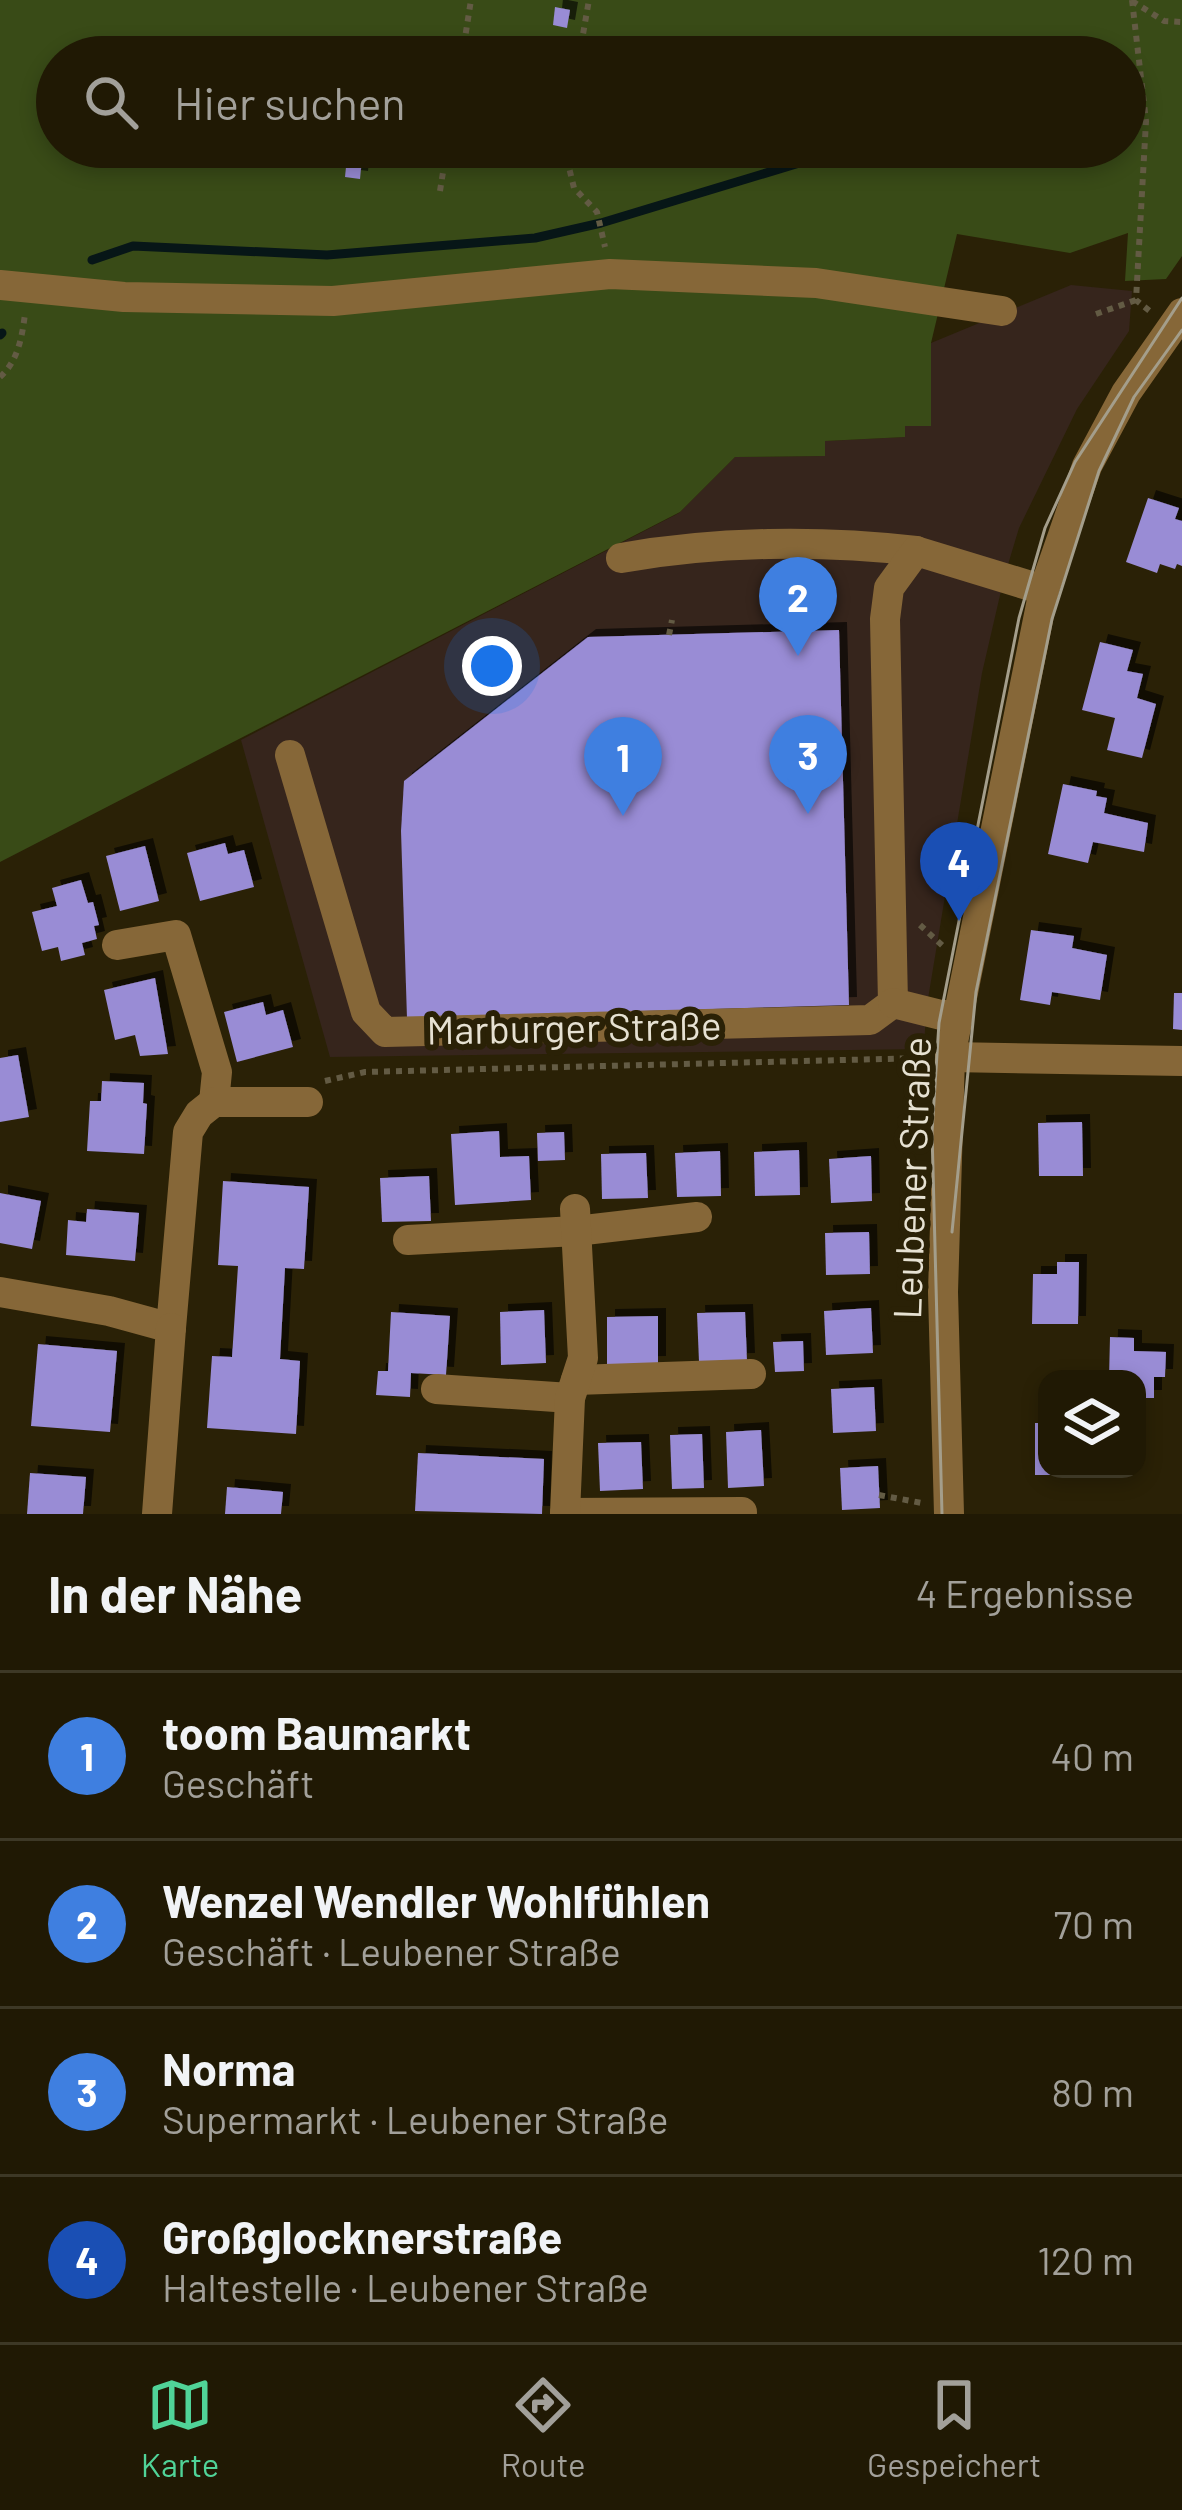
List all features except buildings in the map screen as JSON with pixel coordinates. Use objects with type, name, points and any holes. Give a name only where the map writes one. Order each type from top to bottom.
[{"type":"street","points":[[14,286],[124,297],[333,301],[610,274],[816,284],[1002,311]]},
{"type":"street","name":"Leubener Straße","points":[[949,1514],[943,1292],[950,1057],[958,1015],[1044,590],[1087,466],[1126,393],[1177,321]]},
{"type":"street","points":[[621,558],[673,549],[873,546],[916,551],[1044,590]]},
{"type":"street","points":[[893,1003],[885,619],[889,588],[916,551]]},
{"type":"street","points":[[290,755],[365,1012],[385,1032],[869,1020],[893,1003],[958,1015]]},
{"type":"street","points":[[117,945],[190,931],[217,1072],[214,1102]]},
{"type":"street","points":[[950,1057],[1182,1061]]},
{"type":"street","points":[[158,1514],[188,1132],[214,1102],[308,1102]]},
{"type":"street","points":[[408,1240],[576,1220],[697,1217]]},
{"type":"street","points":[[576,1220],[584,1358],[573,1389],[565,1513],[742,1512]]},
{"type":"street","points":[[0,1292],[109,1311],[171,1328]]},
{"type":"street","points":[[436,1389],[573,1389],[752,1374]]},
{"type":"path","points":[[465,36],[471,0]]},
{"type":"path","points":[[583,36],[589,0]]},
{"type":"path","points":[[1132,0],[1164,21],[1182,22]]},
{"type":"path","points":[[1132,0],[1136,36]]},
{"type":"path","points":[[440,191],[444,168]]},
{"type":"path","points":[[569,168],[574,188],[602,223],[610,274]]},
{"type":"path","points":[[1136,300],[1143,168]]},
{"type":"path","points":[[0,376],[22,340],[14,286]]},
{"type":"path","points":[[1096,314],[1136,300],[1177,321]]},
{"type":"path","points":[[669,635],[672,620]]},
{"type":"path","name":"Marburger Straße","points":[[308,1102],[314,1085],[365,1072],[950,1057]]},
{"type":"path","points":[[879,1495],[915,1503]]},
{"type":"shaded area","points":[[1071,285],[1132,291],[1129,331],[1077,409],[1019,528],[1004,578],[982,673],[926,1011],[924,1049],[330,1057],[241,740],[679,513],[735,457],[824,456],[825,441],[904,437],[904,426],[930,426],[931,343]]},
{"type":"green space","points":[[0,0],[1182,0],[1182,256],[1166,279],[1125,281],[1128,233],[1070,253],[957,234],[931,343],[931,426],[905,426],[905,437],[825,441],[825,456],[735,457],[680,512],[0,862]]},
{"type":"waterway","points":[[92,260],[133,246],[327,255],[535,238],[783,168]]},
{"type":"tram line","points":[[942,1514],[932,1132],[939,1023],[959,921],[1019,618],[1045,528],[1075,462],[1182,298]]},
{"type":"tram line","points":[[952,1232],[976,992],[1052,619],[1099,471],[1134,397],[1182,330]]},
{"type":"place","name":"Wenzel Wendler Wohlfühlen","points":[[798,656]]},
{"type":"place","name":"Norma","points":[[808,814]]},
{"type":"place","name":"toom Baumarkt","points":[[623,816]]},
{"type":"place","name":"Großglocknerstraße","points":[[959,921]]}]
